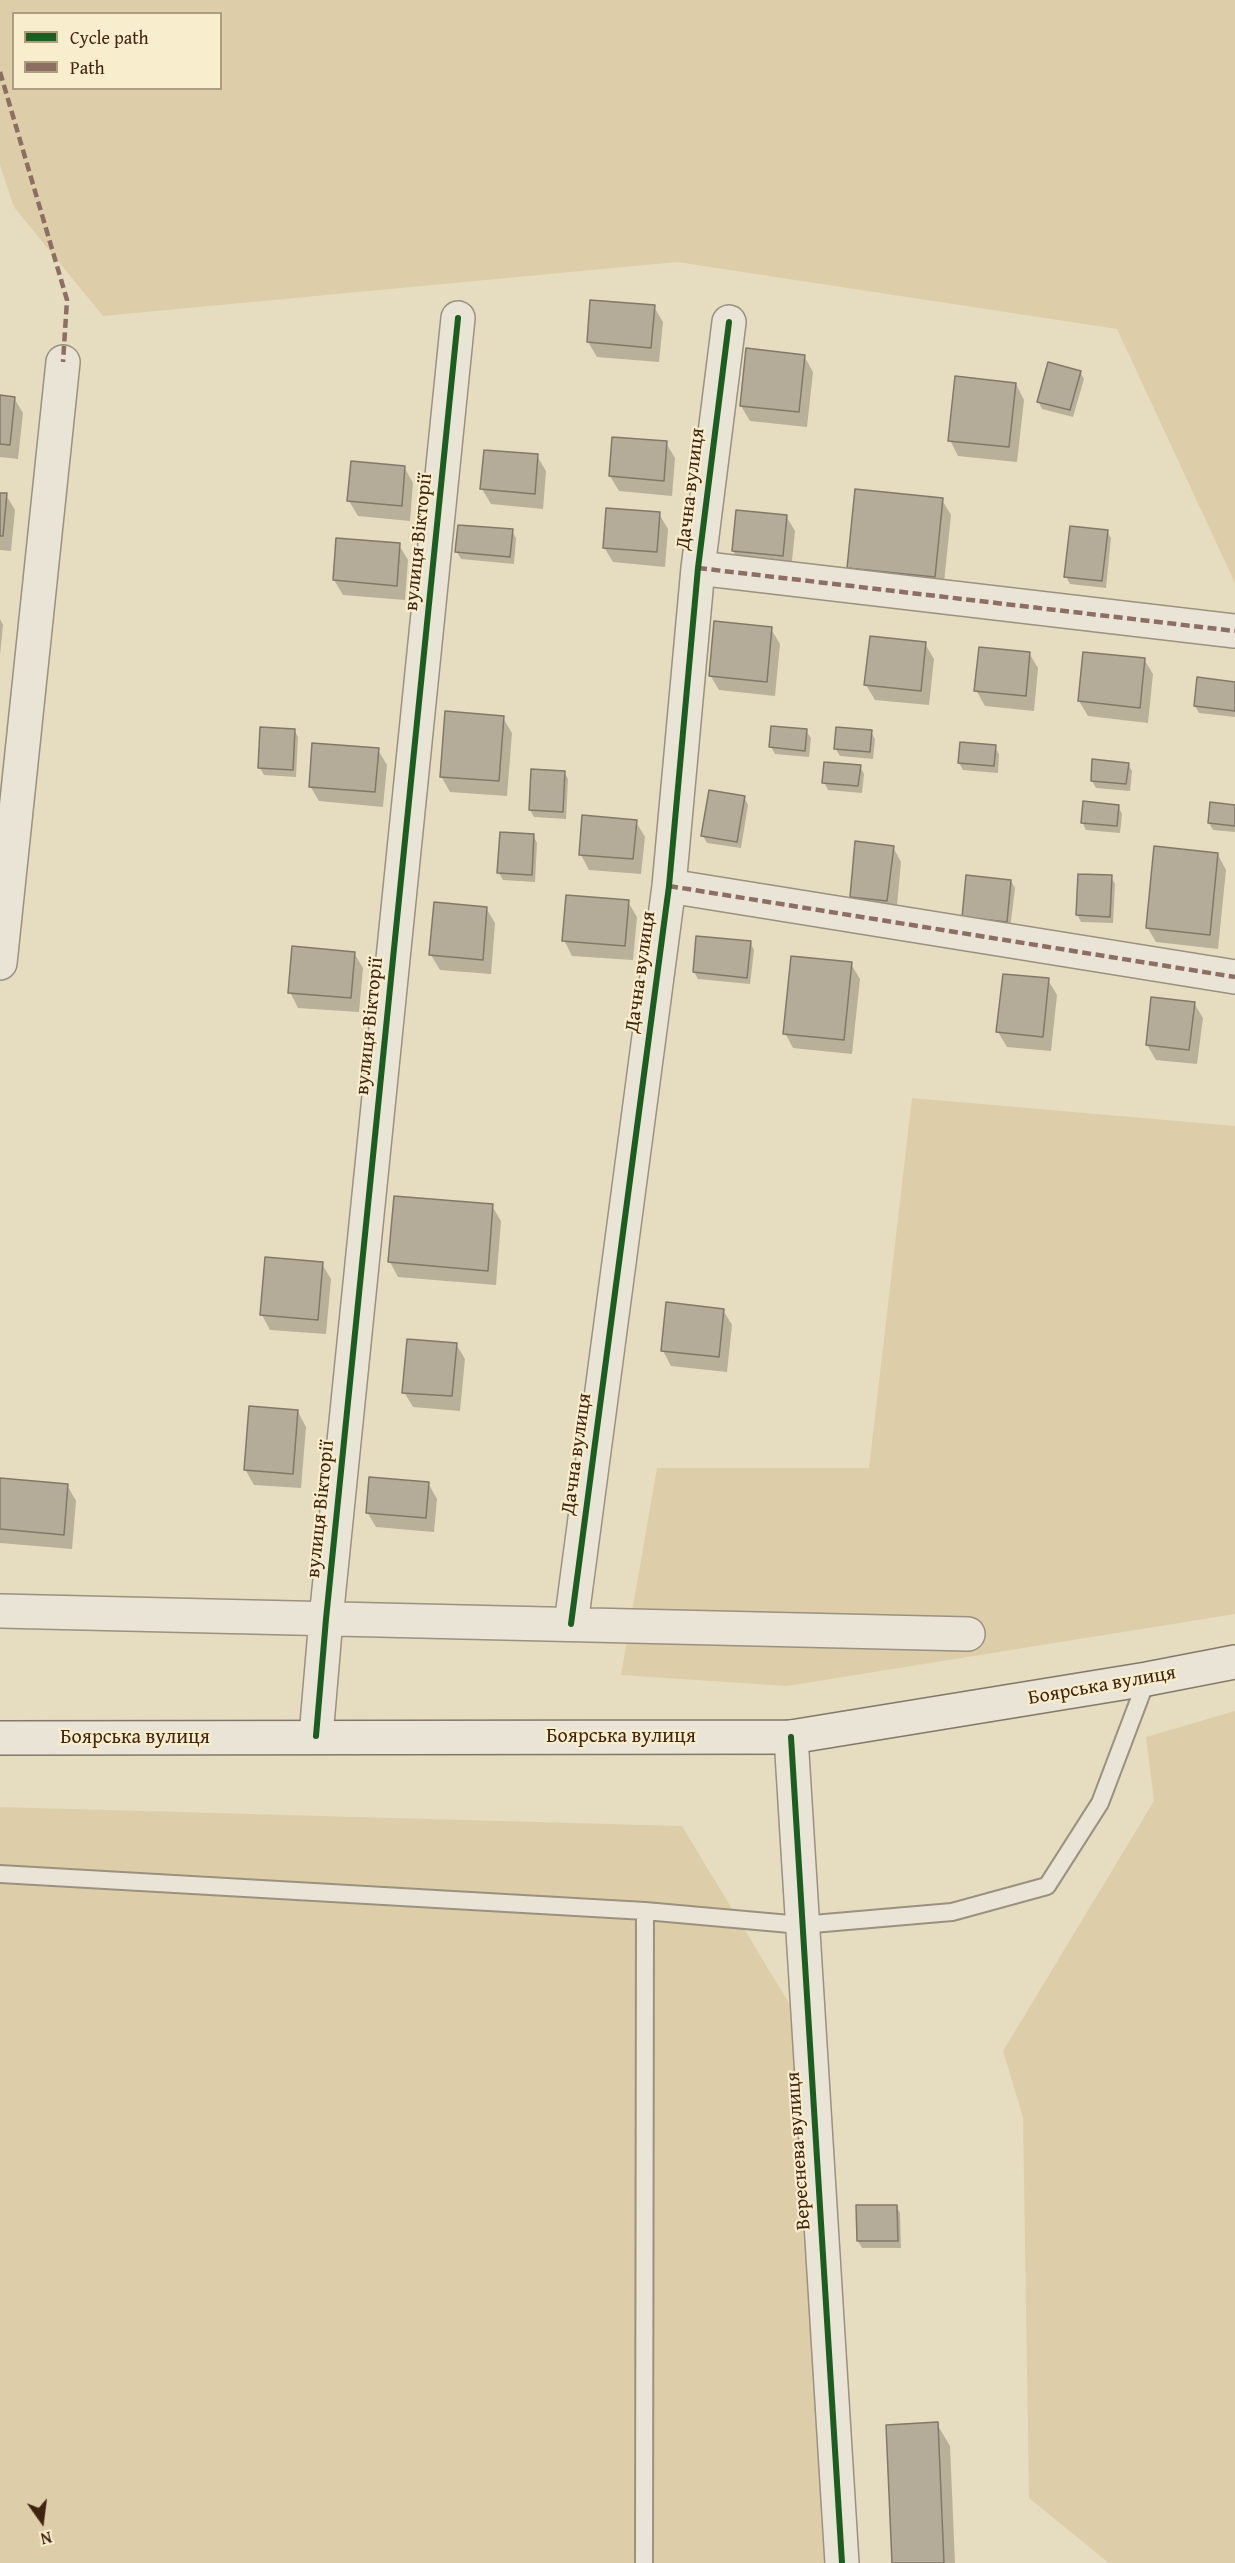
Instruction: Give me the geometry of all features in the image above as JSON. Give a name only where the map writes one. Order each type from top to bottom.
[{"type":"street","name":"вулиця Вікторії","points":[[316,1736],[458,318]]},
{"type":"street","name":"Дачна вулиця","points":[[571,1624],[669,886],[698,568],[729,322]]},
{"type":"street","points":[[0,963],[63,362]]},
{"type":"street","points":[[698,568],[1235,631]]},
{"type":"street","points":[[669,886],[1235,977]]},
{"type":"street","points":[[0,1611],[968,1634]]},
{"type":"street","name":"Боярська вулиця","points":[[0,1738],[791,1737],[1147,1679],[1235,1662]]},
{"type":"street","name":"Вереснева вулиця","points":[[791,1737],[842,2563]]},
{"type":"lane","points":[[0,1874],[645,1911],[801,1925],[952,1912],[1047,1886],[1100,1803],[1147,1679]]},
{"type":"lane","points":[[644,2563],[645,1911]]},
{"type":"shaded area","points":[[0,0],[1235,0],[1235,583],[1117,329],[677,262],[103,316],[14,207],[0,165]]},
{"type":"shaded area","points":[[912,1098],[1235,1126],[1235,1614],[787,1686],[621,1675],[657,1468],[869,1468]]},
{"type":"shaded area","points":[[1235,1711],[1235,2563],[1109,2563],[1029,2498],[1023,2117],[1003,2051],[1154,1801],[1146,1737]]},
{"type":"shaded area","points":[[0,1807],[682,1826],[798,2018],[854,2563],[0,2563]]},
{"type":"building","points":[[590,300],[655,305],[651,348],[587,342]]},
{"type":"building","points":[[746,348],[805,355],[799,412],[740,406]]},
{"type":"building","points":[[1048,362],[1081,371],[1070,410],[1037,402]]},
{"type":"building","points":[[955,376],[1016,383],[1009,447],[948,441]]},
{"type":"building","points":[[0,395],[15,397],[10,445],[0,444]]},
{"type":"building","points":[[612,437],[667,441],[664,481],[609,476]]},
{"type":"building","points":[[484,450],[538,454],[535,494],[480,489]]},
{"type":"building","points":[[351,461],[405,466],[402,506],[347,501]]},
{"type":"building","points":[[855,489],[943,498],[935,577],[847,568]]},
{"type":"building","points":[[0,493],[7,493],[3,536],[0,536]]},
{"type":"building","points":[[606,508],[660,512],[657,552],[603,548]]},
{"type":"building","points":[[736,510],[787,515],[783,556],[732,551]]},
{"type":"building","points":[[458,525],[513,529],[510,557],[455,552]]},
{"type":"building","points":[[1070,526],[1108,530],[1102,581],[1064,577]]},
{"type":"building","points":[[336,538],[400,543],[397,586],[333,580]]},
{"type":"building","points":[[714,621],[772,627],[767,682],[709,676]]},
{"type":"building","points":[[870,636],[926,642],[921,691],[864,685]]},
{"type":"building","points":[[979,647],[1030,652],[1026,696],[974,691]]},
{"type":"building","points":[[1083,652],[1145,658],[1140,708],[1078,701]]},
{"type":"building","points":[[1197,677],[1235,682],[1235,711],[1194,706]]},
{"type":"building","points":[[445,711],[504,716],[499,781],[440,777]]},
{"type":"building","points":[[771,726],[807,729],[805,751],[769,747]]},
{"type":"building","points":[[260,727],[295,729],[293,770],[258,768]]},
{"type":"building","points":[[836,727],[872,730],[870,752],[834,749]]},
{"type":"building","points":[[960,742],[996,745],[994,766],[958,763]]},
{"type":"building","points":[[312,743],[379,748],[375,792],[309,787]]},
{"type":"building","points":[[1092,759],[1129,763],[1126,784],[1091,781]]},
{"type":"building","points":[[824,762],[861,765],[858,786],[822,783]]},
{"type":"building","points":[[531,769],[565,771],[563,812],[529,810]]},
{"type":"building","points":[[709,790],[745,796],[737,842],[701,836]]},
{"type":"building","points":[[1083,801],[1119,805],[1117,826],[1081,823]]},
{"type":"building","points":[[1210,802],[1235,805],[1235,826],[1208,823]]},
{"type":"building","points":[[582,815],[637,820],[633,859],[579,855]]},
{"type":"building","points":[[500,832],[534,834],[532,875],[497,873]]},
{"type":"building","points":[[855,841],[894,846],[887,901],[850,897]]},
{"type":"building","points":[[1154,846],[1218,853],[1210,935],[1146,928]]},
{"type":"building","points":[[1078,874],[1112,875],[1110,917],[1076,915]]},
{"type":"building","points":[[966,875],[1011,880],[1007,922],[962,917]]},
{"type":"building","points":[[566,895],[629,900],[625,946],[562,941]]},
{"type":"building","points":[[434,902],[487,907],[483,960],[429,955]]},
{"type":"building","points":[[696,936],[751,941],[747,978],[693,972]]},
{"type":"building","points":[[292,946],[355,952],[351,998],[288,993]]},
{"type":"building","points":[[791,956],[852,962],[844,1040],[783,1034]]},
{"type":"building","points":[[1003,974],[1049,978],[1043,1037],[996,1032]]},
{"type":"building","points":[[1151,997],[1195,1002],[1189,1050],[1146,1045]]},
{"type":"building","points":[[394,1196],[493,1204],[488,1271],[388,1262]]},
{"type":"building","points":[[265,1257],[323,1262],[318,1320],[260,1315]]},
{"type":"building","points":[[666,1302],[724,1309],[719,1357],[661,1351]]},
{"type":"building","points":[[407,1339],[457,1343],[452,1396],[402,1393]]},
{"type":"building","points":[[249,1406],[298,1410],[293,1474],[244,1470]]},
{"type":"building","points":[[369,1477],[429,1482],[426,1518],[366,1513]]},
{"type":"building","points":[[0,1478],[68,1484],[64,1535],[0,1529]]},
{"type":"building","points":[[856,2205],[897,2205],[898,2241],[857,2241]]},
{"type":"building","points":[[938,2422],[944,2563],[892,2563],[886,2425]]},
{"type":"marked path","points":[[0,72],[67,300],[63,362]]},
{"type":"marked path","points":[[698,568],[1235,631]]},
{"type":"marked path","points":[[669,886],[1235,977]]},
{"type":"cycle path","points":[[316,1736],[458,318]]},
{"type":"cycle path","points":[[571,1624],[669,886],[698,568],[729,322]]},
{"type":"cycle path","points":[[791,1737],[842,2563]]}]
